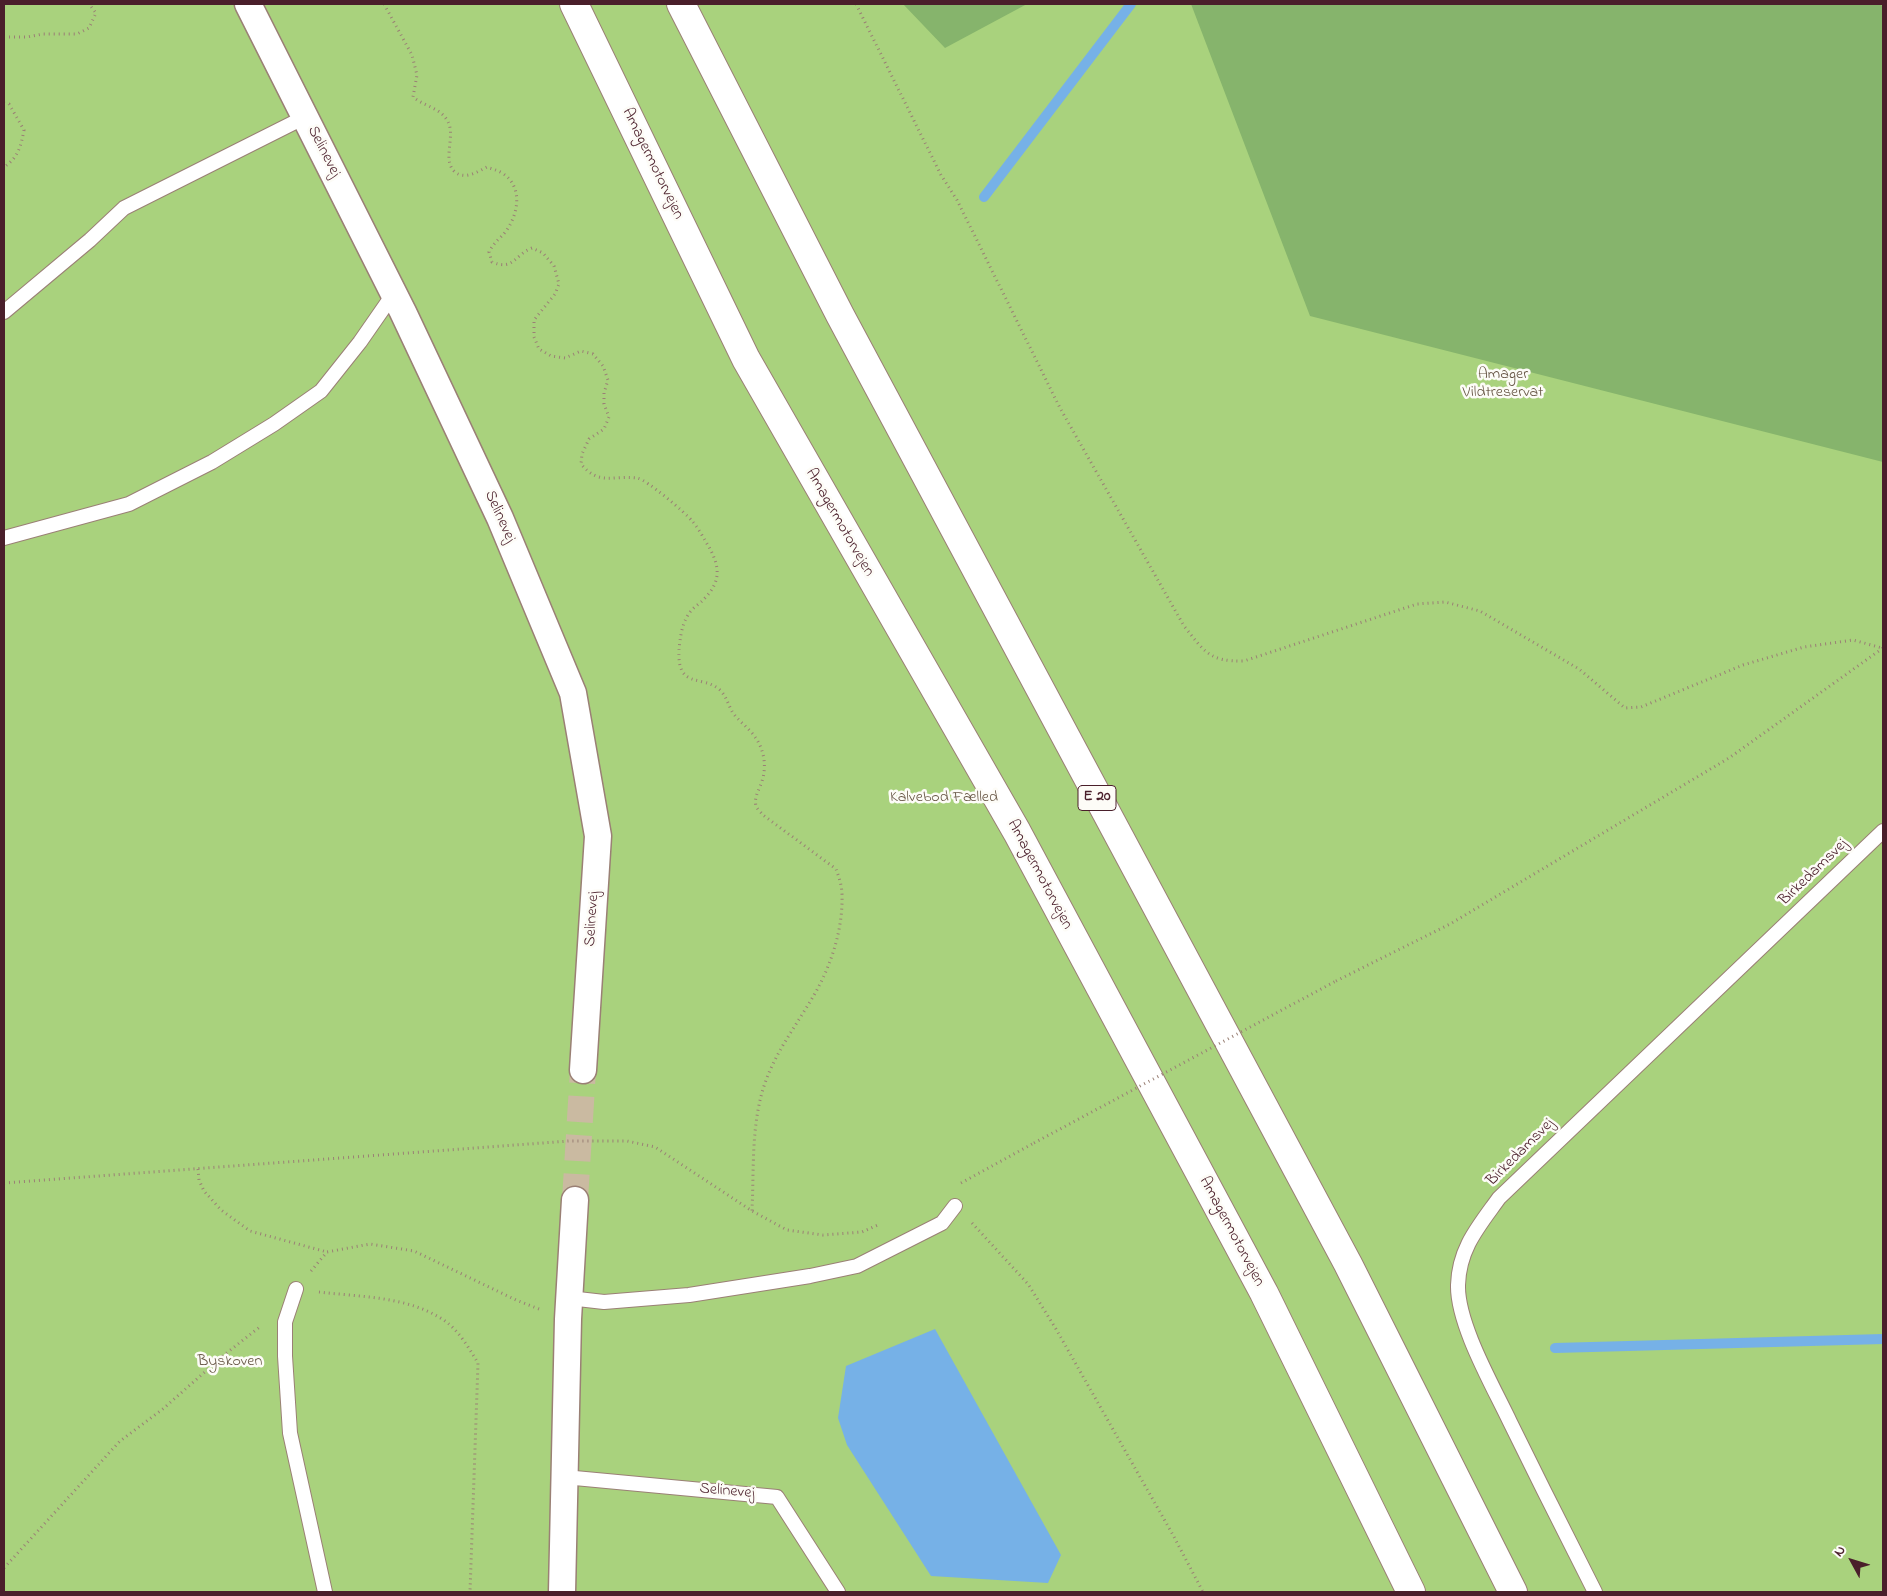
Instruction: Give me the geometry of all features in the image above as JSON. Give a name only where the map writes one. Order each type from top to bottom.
[{"type":"highway","name":"Amagermotorvejen","points":[[574,4],[746,359],[1017,832],[1264,1293],[1411,1592]]},
{"type":"highway","name":"E 20","points":[[681,4],[840,315],[1348,1264],[1513,1592]]},
{"type":"street","name":"Selinevej","points":[[248,4],[394,293],[500,518],[574,693],[598,836],[583,1070]]},
{"type":"street","points":[[562,1592],[568,1309],[575,1200]]},
{"type":"lane","points":[[4,312],[48,276],[124,208],[305,117]]},
{"type":"lane","points":[[4,538],[129,504],[212,462],[274,424],[321,391],[360,342],[394,293]]},
{"type":"lane","name":"Birkedamsvej","points":[[1594,1592],[1464,1324],[1459,1303],[1458,1284],[1461,1260],[1469,1239],[1500,1198],[1883,831]]},
{"type":"lane","points":[[568,1309],[604,1302],[689,1295],[810,1276],[856,1266],[942,1223],[955,1206]]},
{"type":"lane","points":[[296,1289],[286,1322],[285,1356],[290,1433],[324,1592]]},
{"type":"lane","name":"Selinevej","points":[[564,1477],[777,1497],[838,1592]]},
{"type":"path","points":[[4,37],[77,34],[89,28],[96,13],[89,4]]},
{"type":"path","points":[[384,4],[412,55],[417,74],[413,97],[420,104],[440,111],[449,122],[451,137],[449,157],[452,169],[459,175],[468,175],[487,167],[502,173],[515,186],[518,199],[515,215],[506,232],[494,242],[489,252],[492,262],[501,266],[512,264],[523,252],[532,248],[543,253],[554,266],[559,284],[556,294],[534,320],[534,337],[540,349],[550,356],[565,358],[581,351],[592,354],[603,366],[608,380],[604,393],[604,404],[608,417],[604,429],[589,439],[582,454],[581,464],[586,470],[596,476],[608,479],[638,478],[648,483],[692,521],[718,565],[714,585],[705,598],[690,612],[684,624],[679,652],[681,667],[686,677],[718,688],[726,697],[732,711],[752,732],[762,749],[765,769],[756,796],[756,807],[763,815],[836,869],[842,893],[842,915],[834,950],[819,985],[778,1053],[764,1087],[755,1133],[752,1211]]},
{"type":"path","points":[[856,4],[940,174],[958,200],[1060,408],[1184,626],[1204,652],[1226,662],[1244,661],[1418,604],[1445,602],[1480,611],[1579,669],[1625,708],[1640,707],[1743,665],[1804,647],[1853,640],[1883,648]]},
{"type":"path","points":[[4,103],[8,104],[24,130],[20,146],[13,161],[4,167]]},
{"type":"path","points":[[1203,1592],[1173,1535],[1056,1329],[1028,1284],[955,1206],[941,1194],[1336,980],[1450,924],[1729,758],[1883,648]]},
{"type":"path","points":[[4,1183],[569,1141],[627,1141],[655,1147],[752,1211],[787,1230],[823,1236],[862,1232],[886,1222]]},
{"type":"path","points":[[198,1169],[199,1180],[204,1192],[221,1210],[250,1231],[327,1252],[370,1244],[414,1251],[516,1300],[568,1309]]},
{"type":"path","points":[[4,1568],[120,1441],[164,1408],[224,1355],[274,1315],[327,1252]]},
{"type":"path","points":[[296,1289],[409,1303],[445,1321],[466,1342],[478,1363],[470,1592]]},
{"type":"green space","name":"Kalvebod Fælled","points":[[4,4],[1883,4],[1883,1592],[4,1592]]},
{"type":"green space","points":[[903,4],[1027,4],[945,48]]},
{"type":"green space","points":[[1191,4],[1881,4],[1883,9],[1883,462],[1310,316]]},
{"type":"water","points":[[935,1329],[1061,1555],[1048,1583],[931,1576],[847,1445],[838,1418],[846,1366]]},
{"type":"waterway","points":[[984,197],[1131,4]]},
{"type":"waterway","points":[[1555,1348],[1883,1339]]},
{"type":"tunnel","points":[[575,1200],[583,1070]]},
{"type":"park label","name":"Amager Vildtreservat","points":[[1503,384]]},
{"type":"park label","name":"Byskoven","points":[[230,1362]]}]
